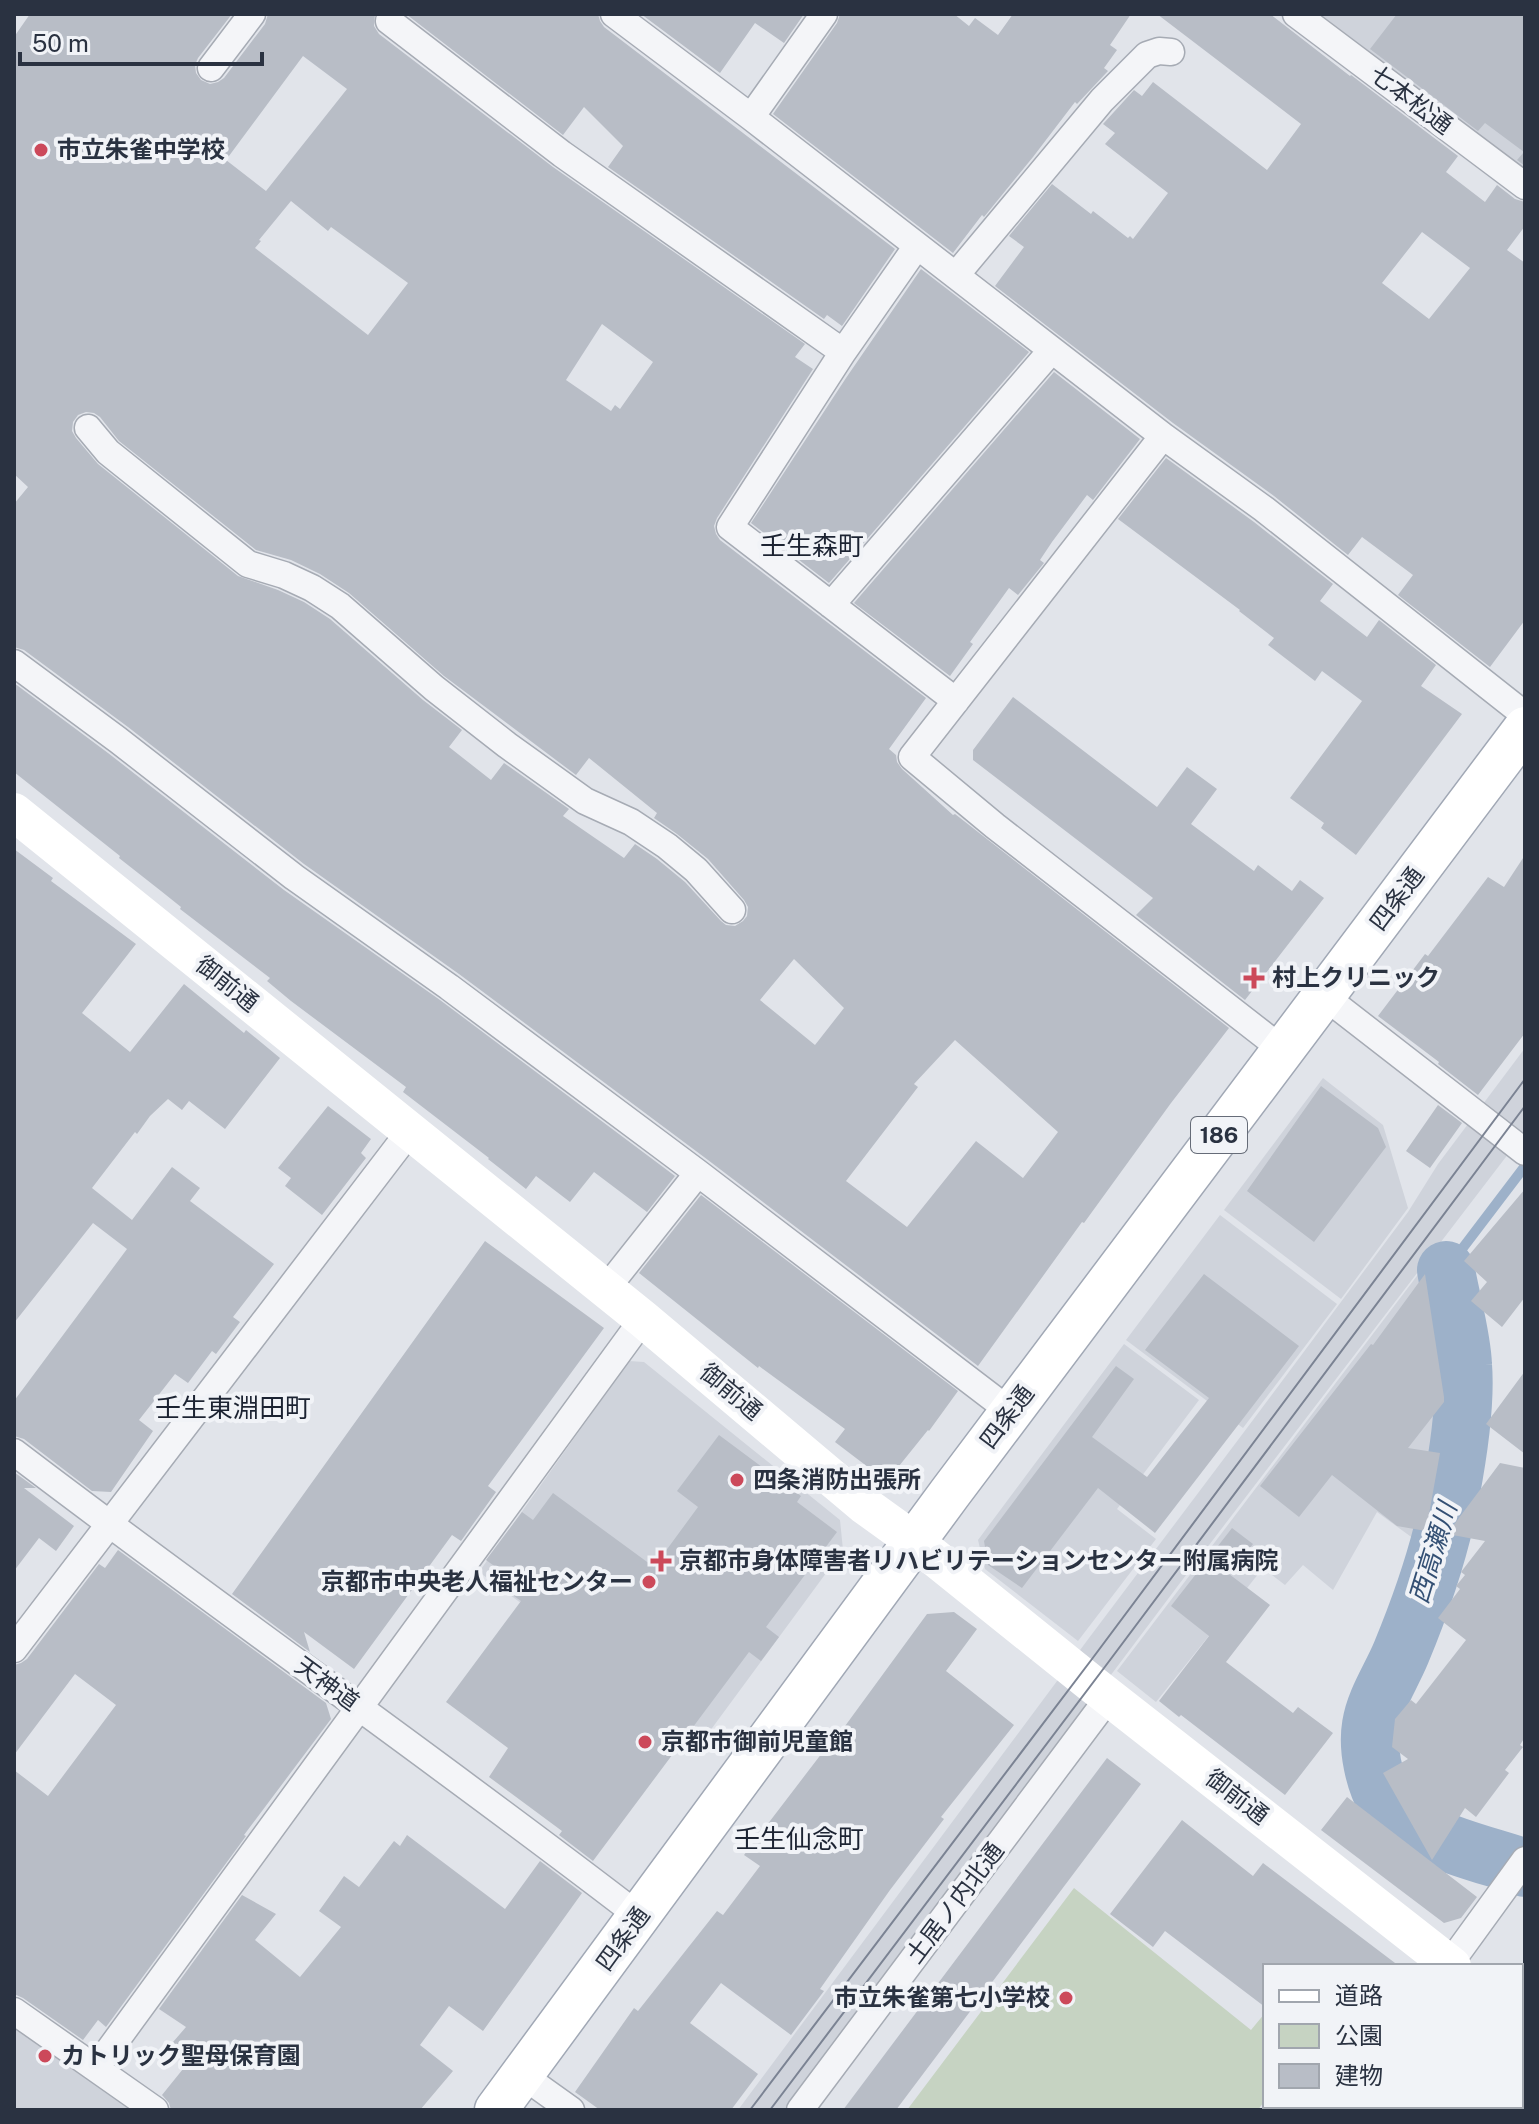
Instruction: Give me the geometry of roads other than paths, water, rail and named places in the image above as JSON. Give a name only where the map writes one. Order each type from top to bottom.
[{"type":"main road","name":"四条通","points":[[496,2110],[914,1541],[1525,728]]},
{"type":"street","points":[[211,68],[252,14]]},
{"type":"street","points":[[614,14],[1051,351],[1264,509],[1525,715]]},
{"type":"street","points":[[751,117],[824,14]]},
{"type":"street","name":"七本松通","points":[[1296,14],[1525,186]]},
{"type":"street","points":[[389,21],[562,154],[843,352]]},
{"type":"street","points":[[956,275],[1102,100],[1147,55],[1159,51],[1171,52]]},
{"type":"street","points":[[917,246],[843,352],[730,527],[956,701]]},
{"type":"street","points":[[831,605],[1051,351]]},
{"type":"street","points":[[88,428],[108,452],[248,564],[284,575],[340,606],[434,688],[507,745],[585,801],[631,822],[667,846],[696,870],[732,910]]},
{"type":"street","points":[[1163,436],[912,757],[995,826],[1283,1050]]},
{"type":"street","points":[[14,663],[294,877],[449,987],[698,1173],[1011,1412]]},
{"type":"street","name":"御前通","points":[[14,812],[643,1319],[864,1505],[914,1541],[1449,1964]]},
{"type":"street","points":[[1324,996],[1523,1150]]},
{"type":"street","points":[[14,1649],[410,1131]]},
{"type":"street","points":[[606,1289],[698,1173]]},
{"type":"street","points":[[96,2068],[643,1319]]},
{"type":"street","name":"天神道","points":[[14,1452],[640,1917]]},
{"type":"street","name":"土居ノ内北通","points":[[800,2110],[1109,1697]]},
{"type":"street","points":[[1451,1964],[1518,1870]]},
{"type":"street","points":[[14,2011],[155,2110]]},
{"type":"street","points":[[522,2075],[571,2110]]},
{"type":"waterway","name":"西高瀬川","points":[[1446,1270],[1525,1166]]},
{"type":"waterway","name":"西高瀬川","points":[[1446,1270],[1464,1380],[1456,1462],[1447,1513],[1430,1574],[1409,1633],[1373,1716],[1370,1734],[1372,1765],[1386,1802],[1410,1826],[1448,1843],[1525,1868]]},
{"type":"tram line","points":[[750,2110],[1525,1079]]},
{"type":"tram line","points":[[770,2110],[1525,1106]]},
{"type":"place","name":"市立朱雀中学校","points":[[41,150]]},
{"type":"place","name":"村上クリニック","points":[[1254,978]]},
{"type":"place","name":"四条消防出張所","points":[[737,1480]]},
{"type":"place","name":"京都市身体障害者リハビリテーションセンター附属病院","points":[[661,1561]]},
{"type":"place","name":"京都市中央老人福祉センター","points":[[649,1582]]},
{"type":"place","name":"京都市御前児童館","points":[[645,1742]]},
{"type":"place","name":"市立朱雀第七小学校","points":[[1066,1998]]},
{"type":"place","name":"カトリック聖母保育園","points":[[45,2056]]},
{"type":"district","name":"壬生森町","points":[[812,546]]},
{"type":"district","name":"壬生東淵田町","points":[[233,1408]]},
{"type":"district","name":"壬生仙念町","points":[[799,1839]]}]
